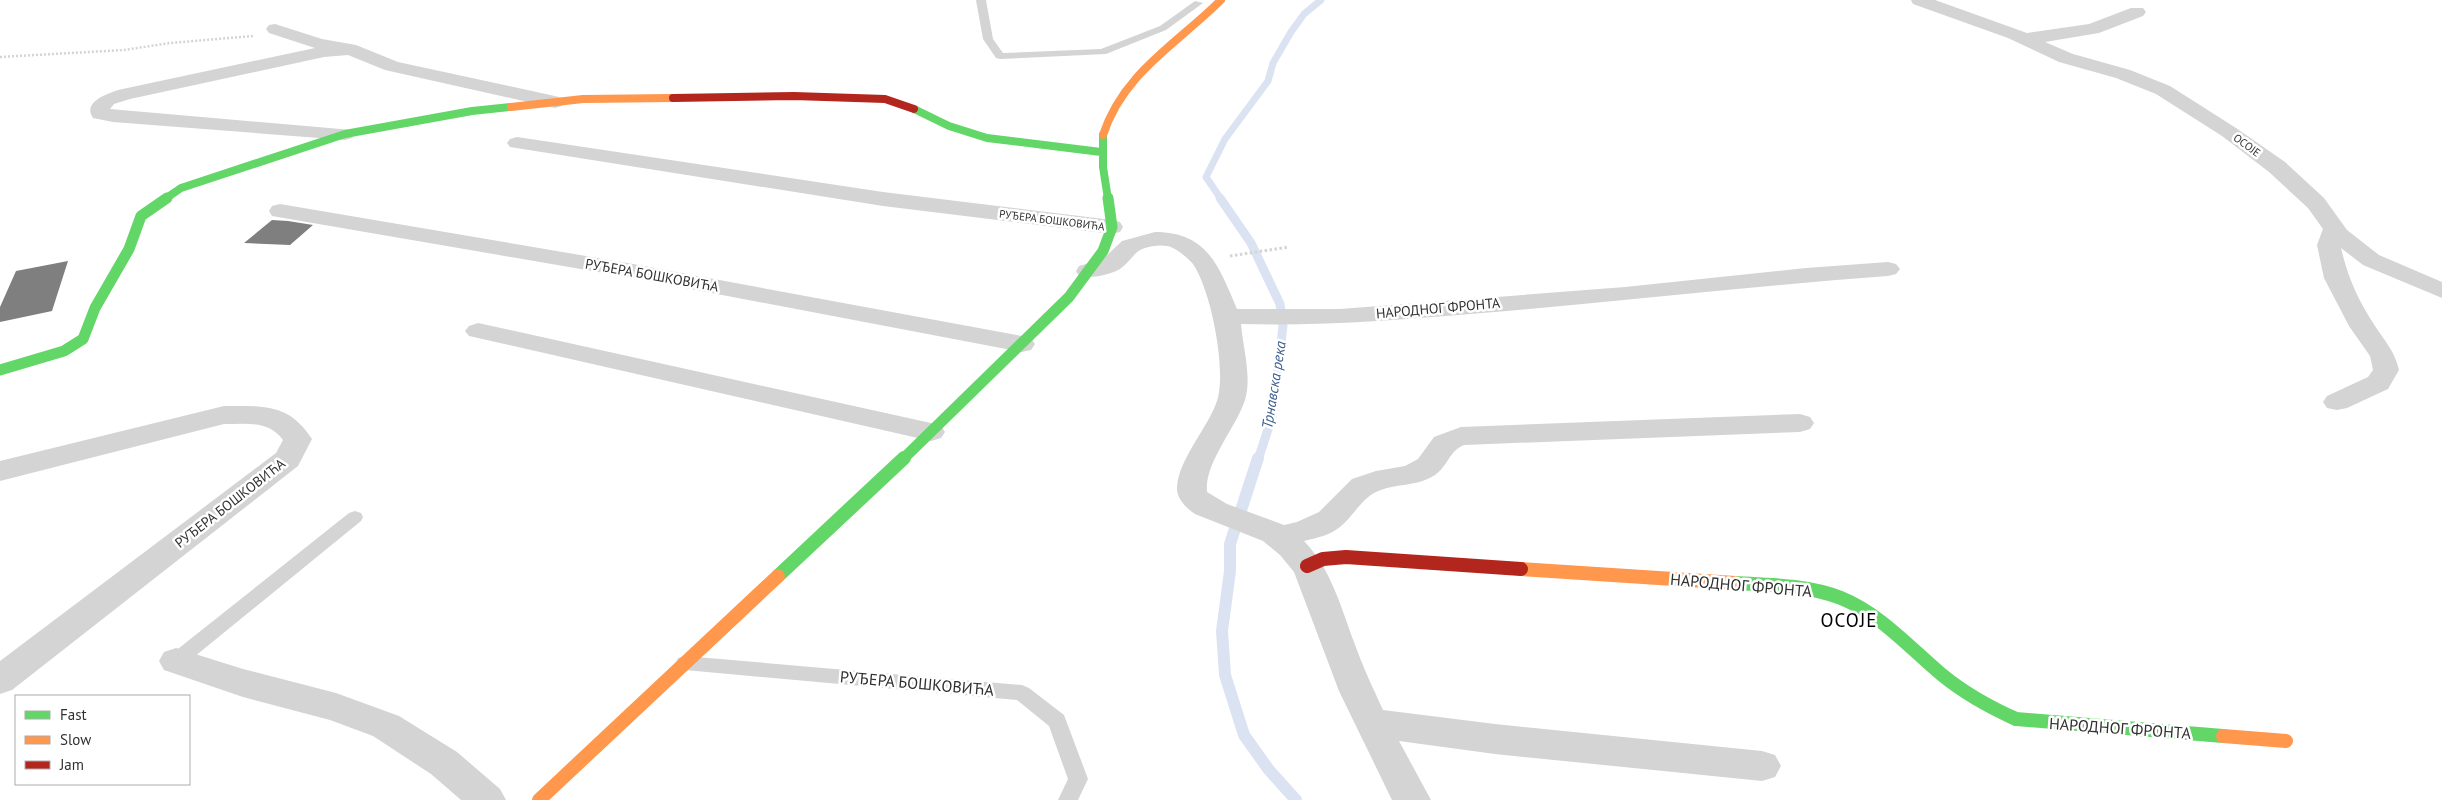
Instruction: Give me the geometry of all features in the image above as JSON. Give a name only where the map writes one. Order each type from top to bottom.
[{"type":"street","name":"ОСОЈЕ","points":[[1919,0],[2026,39],[2066,58],[2124,74],[2163,90],[2229,132],[2277,167],[2316,203],[2339,235],[2371,260],[2442,292]]},
{"type":"street","name":"РУЂЕРА БОШКОВИЋА","points":[[539,800],[931,432],[1069,297],[1103,251],[1112,227],[1102,152],[1104,127],[1113,107],[1129,85],[1218,4]]},
{"type":"street","name":"ОСОЈЕ","points":[[2026,39],[2092,29],[2136,12]]},
{"type":"street","points":[[267,33],[350,49],[392,66],[555,102]]},
{"type":"street","points":[[345,134],[113,116],[100,114],[100,108],[107,100],[125,94],[324,52],[350,49]]},
{"type":"street","points":[[0,370],[64,351],[82,339],[95,308],[129,249],[141,216],[181,188],[345,134],[472,111],[583,99],[794,96],[885,99],[926,113],[949,126],[973,135],[1002,141],[1102,152]]},
{"type":"street","name":"РУЂЕРА БОШКОВИЋА","points":[[517,143],[883,199],[1112,227]]},
{"type":"street","name":"РУЂЕРА БОШКОВИЋА","points":[[280,211],[652,275],[1022,344]]},
{"type":"street","points":[[2335,229],[2329,245],[2336,278],[2362,326],[2383,356],[2386,370],[2378,383],[2337,402]]},
{"type":"street","points":[[1088,271],[1111,264],[1134,244],[1155,239],[1169,240],[1180,244],[1200,257],[1207,268],[1227,316],[1234,385],[1231,401],[1204,452],[1192,484],[1192,495],[1201,506],[1272,533],[1296,552],[1307,566],[1372,724],[1412,800]]},
{"type":"street","name":"НАРОДНОГ ФРОНТА","points":[[1227,316],[1303,318],[1625,294],[1806,274],[1888,269]]},
{"type":"street","points":[[478,331],[931,432]]},
{"type":"street","name":"РУЂЕРА БОШКОВИЋА","points":[[0,472],[224,415],[264,416],[288,426],[298,439],[288,458],[0,680]]},
{"type":"street","points":[[1272,533],[1325,523],[1359,489],[1369,483],[1412,475],[1424,470],[1440,446],[1448,440],[1461,436],[1800,423]]},
{"type":"street","name":"НАРОДНОГ ФРОНТА","points":[[1307,566],[1323,560],[1346,557],[1809,588],[1851,603],[1871,614],[1972,699],[1993,711],[2039,722],[2286,741]]},
{"type":"street","points":[[176,661],[243,683],[336,708],[386,726],[444,763],[487,800]]},
{"type":"street","points":[[1372,724],[1495,739],[1762,766]]},
{"type":"lane","points":[[981,0],[988,39],[1000,56],[1102,52],[1163,28],[1198,3]]},
{"type":"lane","points":[[1188,0],[1198,3],[1218,4]]},
{"type":"lane","points":[[176,661],[355,517]]},
{"type":"lane","name":"РУЂЕРА БОШКОВИЋА","points":[[683,663],[1022,693],[1057,721],[1078,779],[1068,800]]},
{"type":"path","points":[[0,57],[124,50],[267,33]]},
{"type":"path","points":[[1238,254],[1290,247]]},
{"type":"building","points":[[272,220],[313,225],[290,245],[244,243]]},
{"type":"building","points":[[68,261],[52,311],[0,322],[0,307],[16,271]]},
{"type":"waterway","name":"Трнавска река","points":[[1221,199],[1206,177],[1225,139],[1268,81],[1273,63],[1291,32],[1304,14],[1321,0]]},
{"type":"waterway","name":"Трнавска река","points":[[1220,198],[1251,243],[1280,304],[1283,326],[1272,417],[1258,460]]},
{"type":"waterway","name":"Трнавска река","points":[[1258,458],[1230,544],[1230,571],[1222,631],[1225,675],[1244,735],[1269,770],[1296,800]]},
{"type":"traffic: fast","points":[[0,370],[64,351],[83,339],[95,308],[129,249],[141,216],[181,188],[345,134],[472,111],[511,107]]},
{"type":"traffic: fast","points":[[914,109],[949,126],[987,138],[1101,152]]},
{"type":"traffic: fast","points":[[778,576],[901,461],[1069,297],[1103,251],[1112,227],[1103,167],[1103,135]]},
{"type":"traffic: fast","points":[[1735,583],[1802,588],[1841,598],[1869,613],[1881,622],[1958,687],[2016,719],[2223,736]]},
{"type":"traffic: slow","points":[[1103,135],[1114,106],[1137,76],[1221,0]]},
{"type":"traffic: slow","points":[[511,107],[583,99],[673,98]]},
{"type":"traffic: slow","points":[[1521,569],[1735,583]]},
{"type":"traffic: slow","points":[[539,800],[778,576]]},
{"type":"traffic: slow","points":[[2223,736],[2286,741]]},
{"type":"traffic: jam","points":[[673,98],[794,96],[885,99],[914,109]]},
{"type":"traffic: jam","points":[[1307,566],[1323,559],[1346,557],[1521,569]]},
{"type":"district","name":"ОСОЈЕ","points":[[1849,620]]}]
